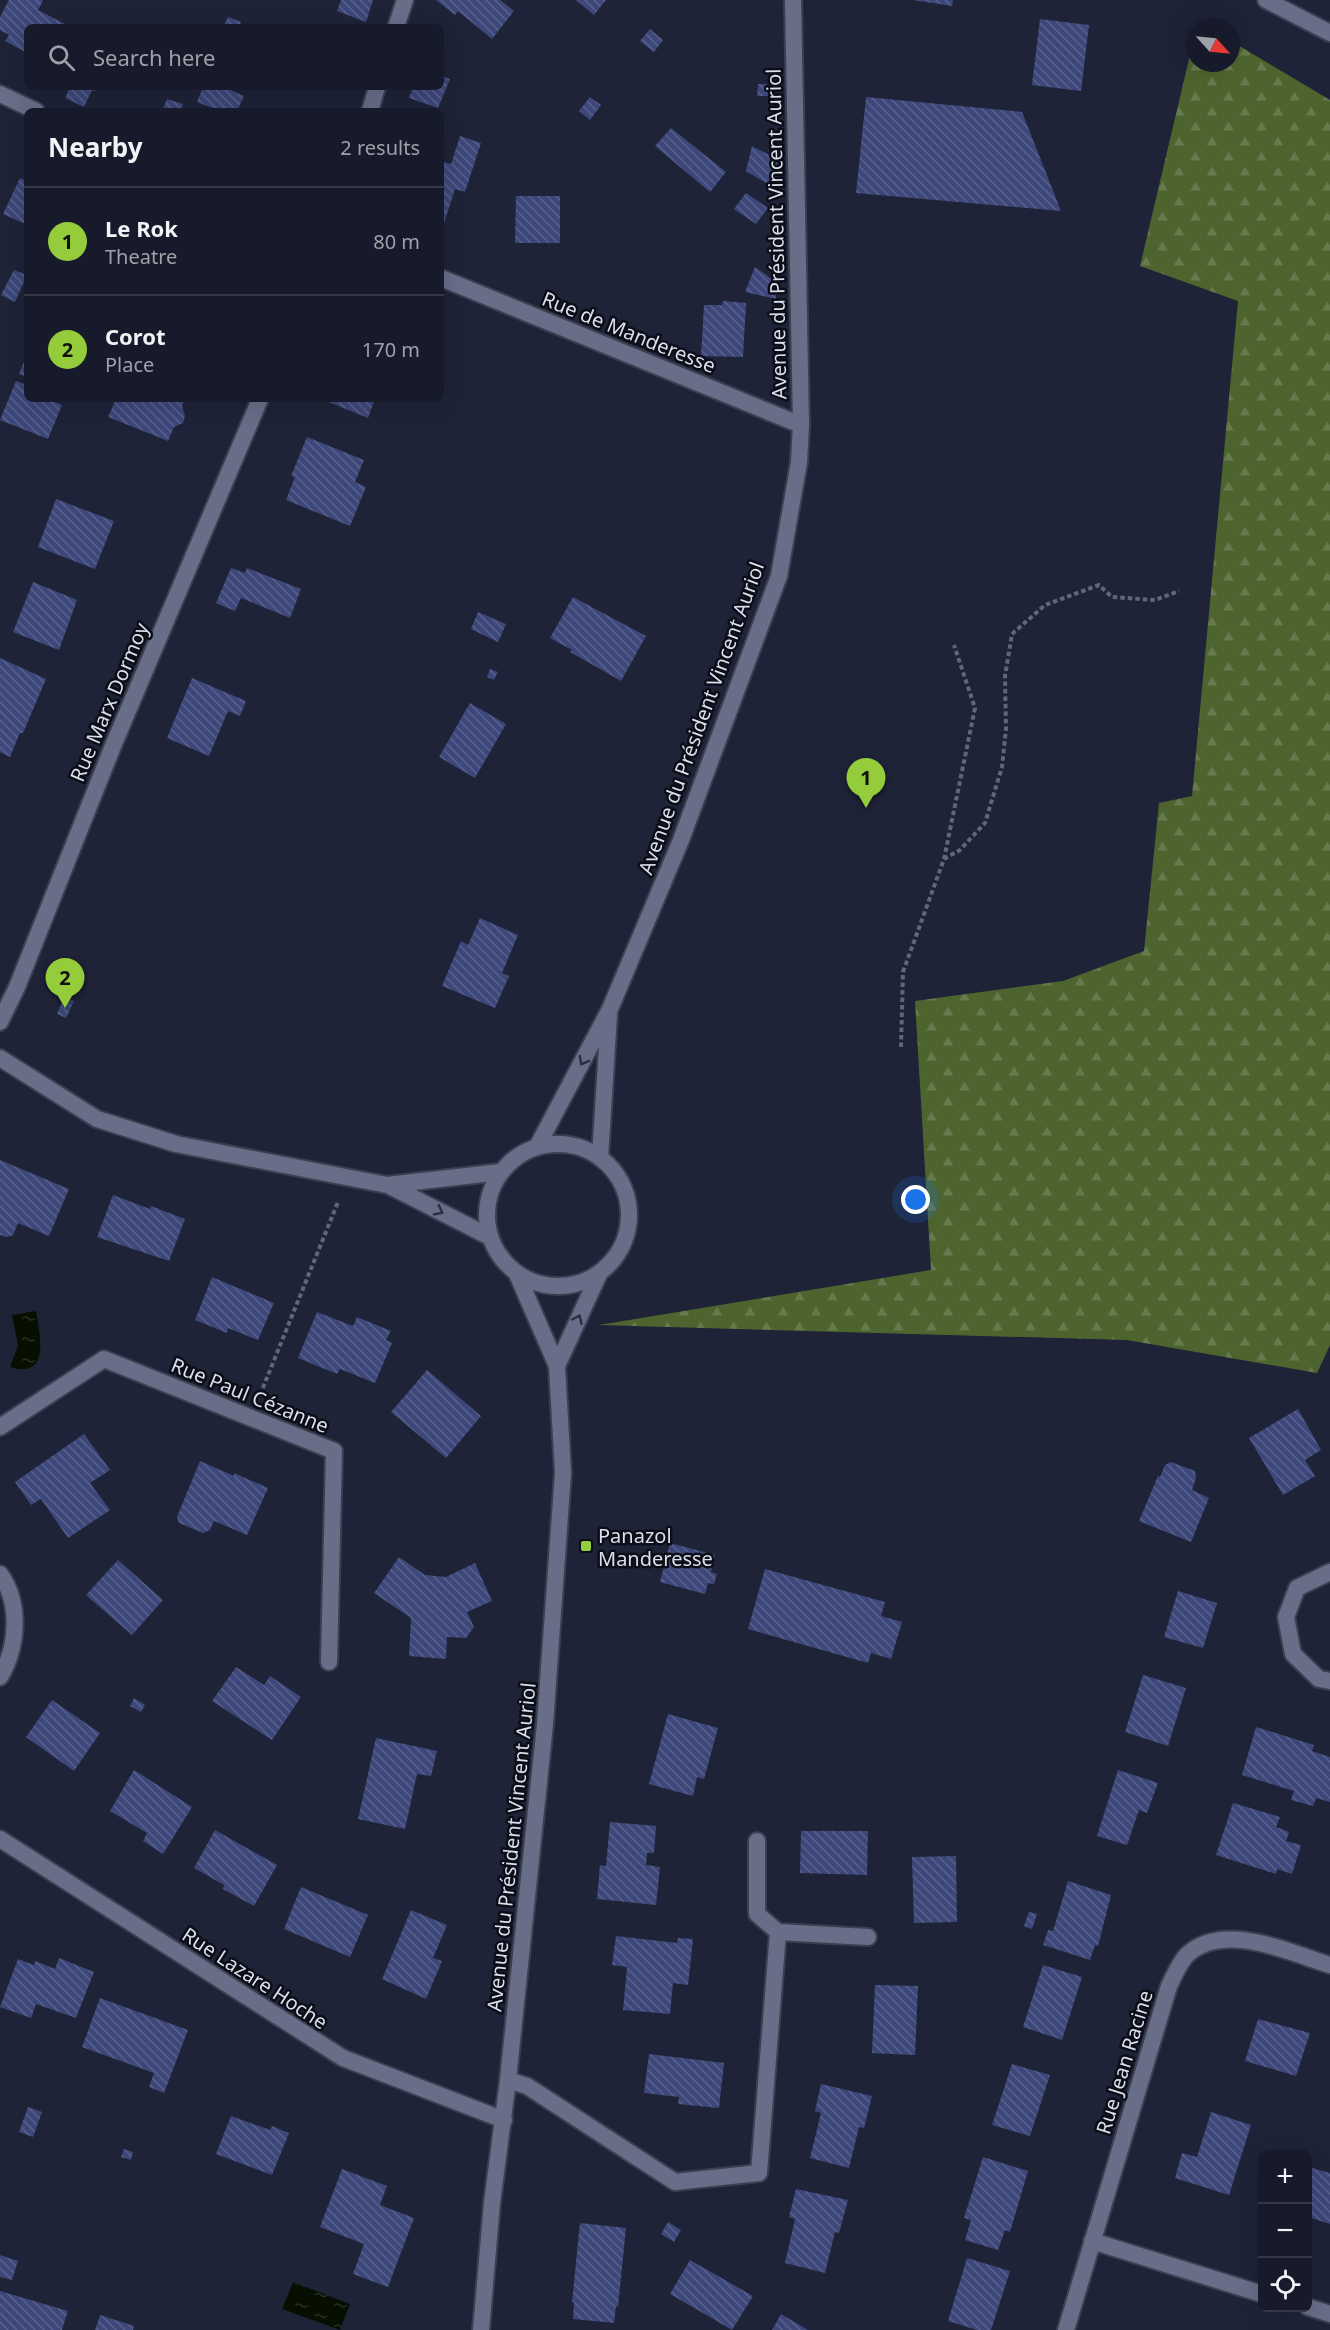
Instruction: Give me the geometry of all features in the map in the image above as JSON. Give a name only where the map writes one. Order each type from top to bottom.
[{"type":"street","points":[[397,24],[405,0]]},
{"type":"street","name":"Avenue du Président Vincent Auriol","points":[[537,1147],[610,1009],[681,840],[779,576],[799,462],[801,425],[793,0]]},
{"type":"street","points":[[1266,0],[1330,33]]},
{"type":"street","points":[[371,108],[376,90]]},
{"type":"street","points":[[0,94],[30,108]]},
{"type":"street","name":"Rue de Manderesse","points":[[444,279],[801,425]]},
{"type":"street","name":"Rue Marx Dormoy","points":[[0,1022],[17,987],[117,735],[259,402]]},
{"type":"street","name":"Avenue du Président Vincent Auriol","points":[[600,1158],[610,1009]]},
{"type":"street","points":[[0,1058],[97,1119],[176,1144],[387,1185],[501,1172]]},
{"type":"street","points":[[559,1144],[600,1158],[615,1174],[626,1193],[630,1225],[615,1257],[600,1272],[580,1282],[559,1286],[536,1283],[517,1274],[501,1258],[490,1238],[486,1215],[490,1192],[501,1172],[517,1156],[537,1147],[559,1144]]},
{"type":"street","points":[[387,1185],[490,1238]]},
{"type":"street","name":"Avenue du Président Vincent Auriol","points":[[557,1366],[600,1272]]},
{"type":"street","name":"Avenue du Président Vincent Auriol","points":[[481,2330],[492,2203],[504,2120],[545,1724],[563,1473],[557,1366],[517,1274]]},
{"type":"street","name":"Rue Paul Cézanne","points":[[0,1427],[104,1359],[334,1451],[329,1662]]},
{"type":"street","points":[[1330,1572],[1298,1588],[1286,1617],[1293,1653],[1319,1679],[1330,1681]]},
{"type":"street","points":[[0,1574],[8,1586],[16,1629],[9,1663],[0,1677]]},
{"type":"street","name":"Rue Lazare Hoche","points":[[0,1839],[343,2058],[504,2120]]},
{"type":"street","points":[[757,1841],[757,1914],[778,1932],[868,1937]]},
{"type":"street","points":[[508,2080],[527,2086],[675,2182],[759,2173],[778,1932]]},
{"type":"street","name":"Rue Jean Racine","points":[[1066,2330],[1168,1986],[1188,1954],[1213,1941],[1242,1938],[1330,1965]]},
{"type":"street","points":[[1092,2241],[1258,2292]]},
{"type":"street","points":[[1312,2308],[1330,2314]]},
{"type":"path","points":[[944,859],[960,850],[985,823],[999,778],[1006,729],[1005,676],[1012,634],[1045,605],[1099,585],[1112,597],[1155,600],[1179,591]]},
{"type":"path","points":[[901,1047],[903,972],[944,859],[975,708],[954,645]]},
{"type":"path","points":[[251,1418],[348,1178]]},
{"type":"green space","points":[[1240,46],[1330,100],[1330,1345],[1317,1373],[1127,1340],[599,1325],[931,1270],[915,1001],[1063,981],[1144,951],[1159,803],[1192,796],[1238,301],[1140,266],[1186,72],[1240,72]]},
{"type":"water","points":[[36,1311],[40,1342],[37,1361],[32,1367],[23,1369],[10,1367],[18,1346],[12,1315]]},
{"type":"water","points":[[293,2282],[350,2304],[340,2330],[282,2309]]},
{"type":"building","points":[[9,0],[42,0],[38,10],[65,24],[24,24],[24,51],[5,41],[9,35],[0,30],[0,17]]},
{"type":"building","points":[[341,0],[373,0],[366,22],[337,11]]},
{"type":"building","points":[[436,0],[500,0],[514,11],[492,39],[458,11],[455,15]]},
{"type":"building","points":[[576,0],[606,0],[594,15]]},
{"type":"building","points":[[913,0],[953,0],[952,6]]},
{"type":"building","points":[[228,17],[241,22],[240,24],[224,24]]},
{"type":"building","points":[[1040,19],[1089,25],[1081,91],[1032,85]]},
{"type":"building","points":[[650,29],[663,40],[654,52],[640,41]]},
{"type":"building","points":[[444,77],[450,79],[438,108],[409,98],[412,90],[444,90]]},
{"type":"building","points":[[758,84],[767,84],[768,96],[757,96]]},
{"type":"building","points":[[69,90],[92,90],[84,107],[65,98]]},
{"type":"building","points":[[202,90],[230,90],[244,96],[238,108],[212,108],[197,102]]},
{"type":"building","points":[[590,97],[601,105],[590,120],[579,111]]},
{"type":"building","points":[[866,97],[1022,112],[1061,211],[856,193]]},
{"type":"building","points":[[167,99],[183,104],[182,108],[163,108]]},
{"type":"building","points":[[671,128],[726,172],[710,192],[655,146]]},
{"type":"building","points":[[460,136],[481,143],[465,192],[455,189],[444,223],[444,162],[451,164]]},
{"type":"building","points":[[752,146],[777,159],[776,189],[746,171]]},
{"type":"building","points":[[20,178],[24,180],[24,224],[3,214]]},
{"type":"building","points":[[746,193],[768,208],[756,224],[734,209]]},
{"type":"building","points":[[516,196],[560,196],[560,243],[515,243]]},
{"type":"building","points":[[755,267],[776,282],[776,299],[745,292]]},
{"type":"building","points":[[14,270],[24,274],[24,282],[15,302],[1,295]]},
{"type":"building","points":[[723,301],[746,303],[743,357],[701,356],[704,305],[722,305]]},
{"type":"building","points":[[24,362],[24,376],[19,374]]},
{"type":"building","points":[[16,381],[24,384],[24,402],[55,402],[62,405],[48,439],[0,420]]},
{"type":"building","points":[[115,402],[184,402],[183,423],[174,427],[168,441],[108,417]]},
{"type":"building","points":[[328,402],[374,402],[368,418]]},
{"type":"building","points":[[307,437],[364,460],[355,482],[366,487],[350,526],[286,500],[295,477],[291,476]]},
{"type":"building","points":[[56,499],[114,521],[95,569],[38,547]]},
{"type":"building","points":[[231,568],[245,573],[247,568],[301,589],[290,618],[241,598],[235,611],[216,603]]},
{"type":"building","points":[[33,582],[77,600],[59,650],[13,632]]},
{"type":"building","points":[[573,597],[646,636],[621,681],[550,638]]},
{"type":"building","points":[[478,612],[506,624],[498,642],[471,629]]},
{"type":"building","points":[[0,658],[46,679],[10,757],[0,752]]},
{"type":"building","points":[[490,669],[498,672],[494,680],[487,677]]},
{"type":"building","points":[[192,678],[246,701],[240,716],[228,711],[209,756],[167,738]]},
{"type":"building","points":[[470,703],[506,724],[475,778],[439,757]]},
{"type":"building","points":[[480,918],[518,935],[502,973],[509,976],[495,1008],[442,986],[461,941],[468,945]]},
{"type":"building","points":[[64,997],[74,1001],[66,1018],[57,1014]]},
{"type":"building","points":[[0,1160],[69,1189],[49,1236],[18,1223],[13,1235],[7,1237],[0,1235]]},
{"type":"building","points":[[113,1195],[185,1219],[169,1261],[97,1237]]},
{"type":"building","points":[[212,1277],[274,1303],[258,1340],[228,1328],[227,1333],[195,1320]]},
{"type":"building","points":[[317,1312],[353,1326],[357,1317],[391,1331],[386,1340],[392,1343],[375,1383],[340,1369],[337,1374],[298,1358]]},
{"type":"building","points":[[427,1370],[481,1416],[446,1458],[391,1412]]},
{"type":"building","points":[[1298,1409],[1321,1450],[1305,1460],[1315,1476],[1283,1495],[1249,1438]]},
{"type":"building","points":[[84,1434],[110,1470],[90,1483],[110,1510],[68,1538],[41,1499],[31,1505],[15,1482]]},
{"type":"building","points":[[200,1461],[268,1488],[247,1535],[214,1521],[210,1530],[203,1533],[179,1523],[177,1517]]},
{"type":"building","points":[[1171,1462],[1195,1471],[1196,1478],[1192,1490],[1209,1498],[1191,1542],[1139,1521],[1158,1476],[1160,1477],[1165,1465]]},
{"type":"building","points":[[670,1543],[715,1555],[711,1572],[717,1574],[714,1584],[708,1583],[705,1594],[660,1582]]},
{"type":"building","points":[[399,1557],[425,1575],[446,1577],[475,1563],[492,1601],[467,1612],[474,1627],[466,1638],[447,1637],[446,1659],[409,1656],[411,1618],[374,1593]]},
{"type":"building","points":[[118,1560],[163,1600],[132,1635],[86,1595]]},
{"type":"building","points":[[765,1569],[885,1602],[881,1616],[902,1622],[891,1659],[871,1653],[868,1663],[748,1629]]},
{"type":"building","points":[[1178,1591],[1217,1603],[1203,1648],[1164,1637]]},
{"type":"building","points":[[236,1667],[264,1685],[270,1676],[301,1697],[272,1740],[212,1701]]},
{"type":"building","points":[[1143,1675],[1186,1688],[1168,1746],[1125,1732]]},
{"type":"building","points":[[134,1698],[145,1705],[141,1712],[130,1706]]},
{"type":"building","points":[[52,1700],[100,1733],[74,1771],[26,1737]]},
{"type":"building","points":[[668,1714],[718,1728],[704,1779],[697,1777],[693,1796],[649,1784]]},
{"type":"building","points":[[1256,1727],[1314,1745],[1312,1751],[1330,1757],[1330,1802],[1316,1798],[1313,1806],[1291,1800],[1294,1791],[1242,1775]]},
{"type":"building","points":[[376,1738],[437,1751],[431,1776],[417,1774],[405,1829],[358,1819]]},
{"type":"building","points":[[134,1770],[192,1807],[163,1854],[143,1841],[147,1833],[110,1811]]},
{"type":"building","points":[[1118,1770],[1158,1783],[1147,1813],[1139,1810],[1127,1845],[1097,1836]]},
{"type":"building","points":[[1233,1803],[1280,1817],[1276,1827],[1289,1832],[1286,1841],[1301,1845],[1292,1874],[1277,1869],[1276,1874],[1216,1855]]},
{"type":"building","points":[[610,1822],[656,1826],[654,1853],[647,1853],[646,1865],[660,1867],[656,1905],[597,1899],[600,1865],[606,1866]]},
{"type":"building","points":[[215,1830],[277,1865],[254,1906],[223,1889],[224,1885],[194,1868]]},
{"type":"building","points":[[801,1831],[868,1831],[867,1875],[800,1873]]},
{"type":"building","points":[[956,1856],[957,1922],[914,1923],[912,1857]]},
{"type":"building","points":[[1068,1881],[1111,1895],[1098,1946],[1095,1945],[1090,1960],[1043,1945],[1048,1930],[1053,1931]]},
{"type":"building","points":[[301,1887],[368,1915],[350,1957],[284,1929]]},
{"type":"building","points":[[411,1910],[447,1925],[433,1958],[442,1961],[426,1999],[382,1979]]},
{"type":"building","points":[[1029,1912],[1037,1914],[1032,1929],[1024,1926]]},
{"type":"building","points":[[616,1936],[677,1943],[678,1938],[693,1939],[688,1985],[673,1983],[670,2014],[623,2010],[627,1967],[612,1965]]},
{"type":"building","points":[[59,1958],[94,1972],[76,2018],[36,2004],[31,2018],[0,2007],[18,1959],[34,1965],[35,1961],[55,1969]]},
{"type":"building","points":[[1043,1965],[1082,1977],[1062,2040],[1023,2027]]},
{"type":"building","points":[[875,1985],[918,1986],[915,2055],[872,2053]]},
{"type":"building","points":[[100,1998],[188,2030],[164,2093],[149,2087],[154,2073],[82,2047]]},
{"type":"building","points":[[1258,2019],[1310,2033],[1296,2076],[1245,2061]]},
{"type":"building","points":[[649,2054],[724,2063],[719,2108],[678,2104],[679,2097],[644,2093]]},
{"type":"building","points":[[1012,2064],[1050,2075],[1030,2136],[992,2125]]},
{"type":"building","points":[[821,2084],[872,2096],[864,2128],[859,2127],[849,2168],[810,2158],[821,2113],[815,2111]]},
{"type":"building","points":[[28,2107],[42,2112],[33,2137],[19,2132]]},
{"type":"building","points":[[1211,2112],[1251,2125],[1229,2195],[1175,2178],[1182,2153],[1197,2157]]},
{"type":"building","points":[[231,2116],[270,2130],[272,2126],[289,2133],[272,2175],[216,2154]]},
{"type":"building","points":[[124,2149],[133,2152],[131,2160],[121,2157]]},
{"type":"building","points":[[983,2157],[1028,2171],[1010,2232],[1005,2230],[998,2250],[965,2240],[971,2220],[964,2218]]},
{"type":"building","points":[[1312,2168],[1330,2173],[1330,2224],[1312,2218]]},
{"type":"building","points":[[342,2169],[387,2186],[380,2205],[414,2218],[388,2287],[353,2274],[364,2244],[320,2227]]},
{"type":"building","points":[[796,2189],[848,2200],[839,2233],[835,2232],[825,2273],[785,2263],[795,2219],[789,2217]]},
{"type":"building","points":[[668,2222],[681,2230],[674,2242],[661,2234]]},
{"type":"building","points":[[580,2223],[626,2228],[618,2307],[616,2306],[614,2323],[573,2319],[574,2302],[572,2302]]},
{"type":"building","points":[[0,2255],[18,2261],[12,2280],[0,2277]]},
{"type":"building","points":[[967,2258],[1010,2271],[991,2330],[977,2330],[948,2321]]},
{"type":"building","points":[[690,2260],[753,2296],[732,2330],[670,2294]]},
{"type":"building","points":[[0,2291],[68,2311],[62,2330],[0,2330]]},
{"type":"building","points":[[781,2314],[808,2330],[772,2330]]},
{"type":"building","points":[[100,2315],[134,2326],[133,2330],[95,2330]]},
{"type":"place","name":"Le Rok","points":[[866,808]]},
{"type":"place","name":"Corot","points":[[65,1008]]},
{"type":"place","name":"Panazol Manderesse","points":[[586,1546]]}]
